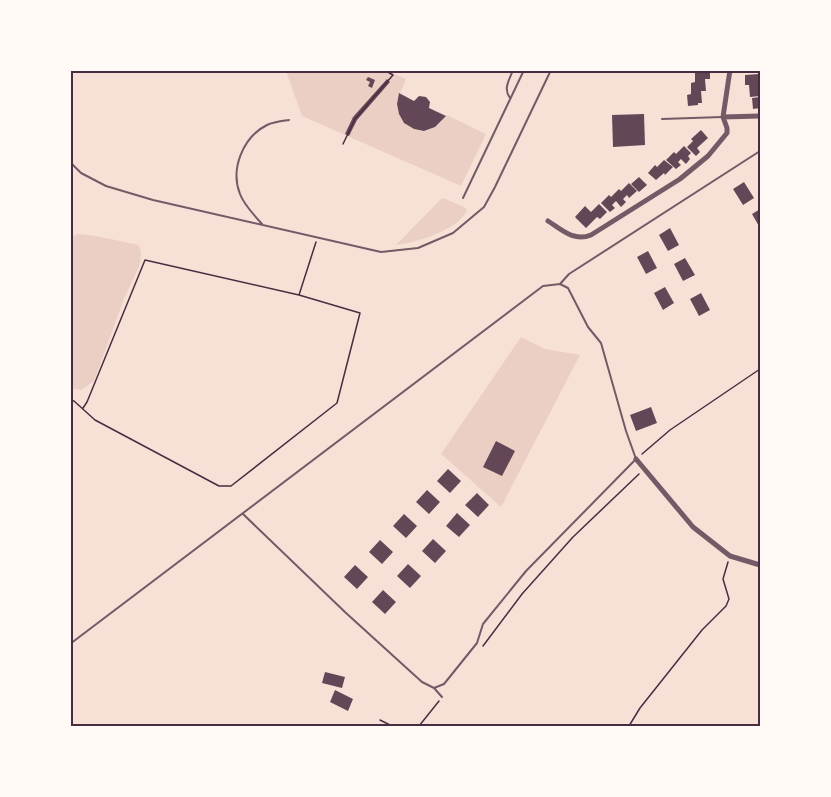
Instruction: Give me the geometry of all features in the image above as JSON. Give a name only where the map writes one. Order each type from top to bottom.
[{"type":"street","points":[[548,221],[570,236],[581,238],[591,235],[680,179],[708,156],[727,133],[723,117],[730,70]]},
{"type":"street","points":[[723,117],[760,116]]},
{"type":"street","points":[[636,459],[693,527],[730,556],[760,565]]},
{"type":"lane","points":[[510,99],[506,86],[513,70]]},
{"type":"lane","points":[[463,198],[524,70]]},
{"type":"lane","points":[[70,162],[81,173],[106,186],[153,200],[381,252],[418,248],[453,233],[484,207],[551,70]]},
{"type":"lane","points":[[662,119],[723,117]]},
{"type":"lane","points":[[262,225],[240,195],[236,175],[238,161],[251,137],[267,125],[289,120]]},
{"type":"lane","points":[[560,284],[569,274],[760,151]]},
{"type":"lane","points":[[70,644],[543,285],[560,284],[568,288],[588,327],[601,343],[636,459],[526,571],[483,624],[477,642],[444,684],[434,688]]},
{"type":"lane","points":[[243,514],[355,621],[422,682],[434,688],[442,697]]},
{"type":"path","points":[[343,144],[355,118],[393,75],[384,70]]},
{"type":"path","points":[[299,295],[318,237]]},
{"type":"path","points":[[70,400],[95,420],[219,486],[231,486],[337,403],[360,313],[299,295],[145,260],[87,402],[82,408]]},
{"type":"path","points":[[636,459],[670,430],[760,369]]},
{"type":"path","points":[[477,652],[522,594],[573,537],[644,469]]},
{"type":"path","points":[[629,726],[640,708],[702,630],[726,606],[729,599],[723,579],[730,556]]},
{"type":"path","points":[[419,726],[442,697]]},
{"type":"path","points":[[380,720],[392,726]]},
{"type":"shaded area","points":[[286,71],[388,71],[406,79],[399,96],[398,108],[408,126],[418,130],[428,130],[447,115],[486,134],[461,186],[302,116]]},
{"type":"shaded area","points":[[442,198],[467,210],[455,224],[436,234],[414,242],[396,245]]},
{"type":"shaded area","points":[[77,234],[139,245],[141,253],[140,264],[124,299],[94,381],[81,390],[70,388],[70,238]]},
{"type":"shaded area","points":[[521,337],[545,349],[580,355],[501,507],[441,454]]},
{"type":"building","points":[[710,70],[710,79],[705,79],[706,91],[701,91],[702,103],[688,106],[687,95],[691,94],[691,83],[695,82],[695,71]]},
{"type":"building","points":[[759,74],[760,96],[750,97],[749,85],[745,85],[745,75]]},
{"type":"building","points":[[368,77],[375,80],[372,88],[368,86],[370,82],[366,80]]},
{"type":"building","points":[[387,79],[390,82],[357,120],[349,136],[345,134],[353,117]]},
{"type":"building","points":[[399,93],[414,101],[419,96],[426,97],[430,102],[429,108],[446,116],[435,127],[424,131],[414,129],[404,123],[399,114],[397,104]]},
{"type":"building","points":[[760,97],[760,108],[753,109],[752,98]]},
{"type":"building","points":[[644,114],[645,145],[613,147],[612,115]]},
{"type":"building","points":[[701,130],[708,138],[697,148],[700,152],[696,156],[687,147],[693,141],[691,139]]},
{"type":"building","points":[[684,146],[691,153],[688,156],[690,159],[686,164],[681,159],[678,162],[681,165],[676,169],[666,160]]},
{"type":"building","points":[[664,160],[673,167],[656,180],[648,173]]},
{"type":"building","points":[[639,177],[647,185],[639,192],[631,184]]},
{"type":"building","points":[[744,182],[754,198],[743,205],[733,189]]},
{"type":"building","points":[[629,183],[637,191],[629,198],[627,195],[623,199],[626,202],[621,207],[616,201],[612,205],[615,208],[610,212],[601,203],[619,189],[621,191]]},
{"type":"building","points":[[599,204],[607,212],[600,219],[597,217],[586,228],[575,217],[585,206],[591,212]]},
{"type":"building","points":[[760,209],[760,228],[752,214]]},
{"type":"building","points":[[670,228],[679,245],[668,251],[659,235]]},
{"type":"building","points":[[648,251],[657,268],[646,274],[637,257]]},
{"type":"building","points":[[685,258],[695,275],[683,281],[674,264]]},
{"type":"building","points":[[665,287],[674,303],[663,310],[654,293]]},
{"type":"building","points":[[701,293],[710,310],[699,316],[690,299]]},
{"type":"building","points":[[651,407],[657,423],[636,431],[630,415]]},
{"type":"building","points":[[496,441],[515,451],[502,476],[483,467]]},
{"type":"building","points":[[448,469],[461,481],[450,493],[437,481]]},
{"type":"building","points":[[427,490],[440,502],[429,514],[416,502]]},
{"type":"building","points":[[477,493],[489,505],[478,517],[465,505]]},
{"type":"building","points":[[457,513],[470,525],[459,537],[446,526]]},
{"type":"building","points":[[404,514],[417,526],[406,538],[393,526]]},
{"type":"building","points":[[433,539],[446,551],[435,563],[422,551]]},
{"type":"building","points":[[380,540],[393,552],[382,564],[369,552]]},
{"type":"building","points":[[408,564],[421,576],[410,588],[397,576]]},
{"type":"building","points":[[355,565],[368,577],[357,589],[344,577]]},
{"type":"building","points":[[383,590],[396,602],[385,614],[372,602]]},
{"type":"building","points":[[325,672],[345,677],[342,688],[322,683]]},
{"type":"building","points":[[335,690],[353,699],[348,711],[330,702]]}]
